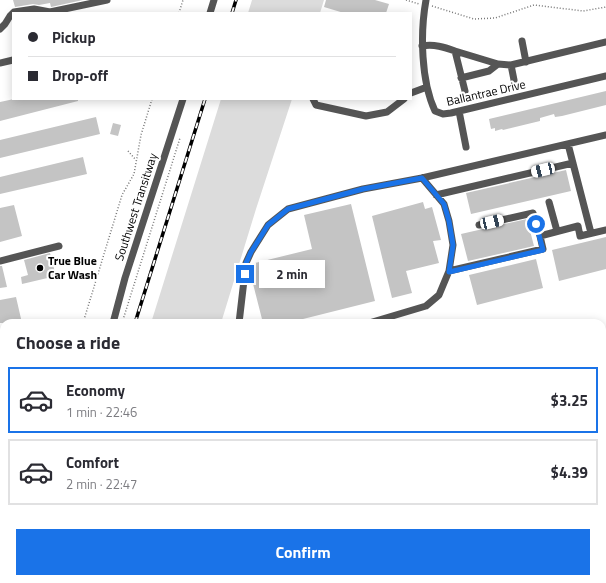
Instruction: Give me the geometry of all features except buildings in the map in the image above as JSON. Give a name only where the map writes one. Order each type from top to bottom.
[{"type":"street","points":[[14,12],[34,9],[50,12],[107,0]]},
{"type":"street","points":[[210,12],[214,0]]},
{"type":"street","name":"Ballantrae Drive","points":[[425,3],[422,46],[427,87],[430,101],[435,111],[443,114],[459,111],[606,76]]},
{"type":"street","points":[[0,29],[12,14]]},
{"type":"street","points":[[522,41],[526,62]]},
{"type":"street","points":[[422,46],[431,44],[498,64],[511,65],[606,42]]},
{"type":"street","points":[[455,51],[465,91]]},
{"type":"street","points":[[0,63],[12,60]]},
{"type":"street","points":[[462,78],[489,71],[498,64]]},
{"type":"street","points":[[511,65],[514,80]]},
{"type":"street","points":[[412,93],[427,87]]},
{"type":"street","name":"Southwest Transitway","points":[[115,319],[125,278],[183,100]]},
{"type":"street","points":[[314,100],[316,105],[366,116],[388,112],[403,100]]},
{"type":"street","points":[[459,111],[466,147]]},
{"type":"street","points":[[239,319],[246,263],[268,225],[288,209],[363,189],[422,178],[606,135]]},
{"type":"street","points":[[568,144],[591,234]]},
{"type":"street","points":[[436,195],[573,163]]},
{"type":"street","points":[[382,319],[426,306],[439,295],[449,272],[453,245],[449,221],[444,204],[422,178]]},
{"type":"street","points":[[549,202],[557,231]]},
{"type":"street","points":[[449,272],[543,250],[533,213],[479,226]]},
{"type":"street","points":[[540,236],[578,226],[580,236],[606,230]]},
{"type":"street","points":[[0,261],[59,246]]},
{"type":"path","points":[[179,12],[183,0]]},
{"type":"path","points":[[406,0],[425,3],[474,19],[495,18],[534,6],[583,11],[606,7]]},
{"type":"path","points":[[84,319],[122,195],[132,178],[140,135],[152,100]]},
{"type":"path","points":[[123,319],[180,138]]},
{"type":"path","points":[[128,151],[136,161]]},
{"type":"shaded area","points":[[252,0],[324,0],[320,12],[248,12]]},
{"type":"shaded area","points":[[221,100],[292,100],[222,319],[152,319]]},
{"type":"railway","points":[[232,12],[236,0]]},
{"type":"railway","points":[[136,319],[205,100]]},
{"type":"place","name":"True Blue Car Wash","points":[[40,268]]},
{"type":"route","points":[[245,274],[246,263],[251,252],[268,225],[288,209],[363,189],[422,178],[444,204],[449,221],[453,245],[449,272],[543,250],[536,224]]}]
